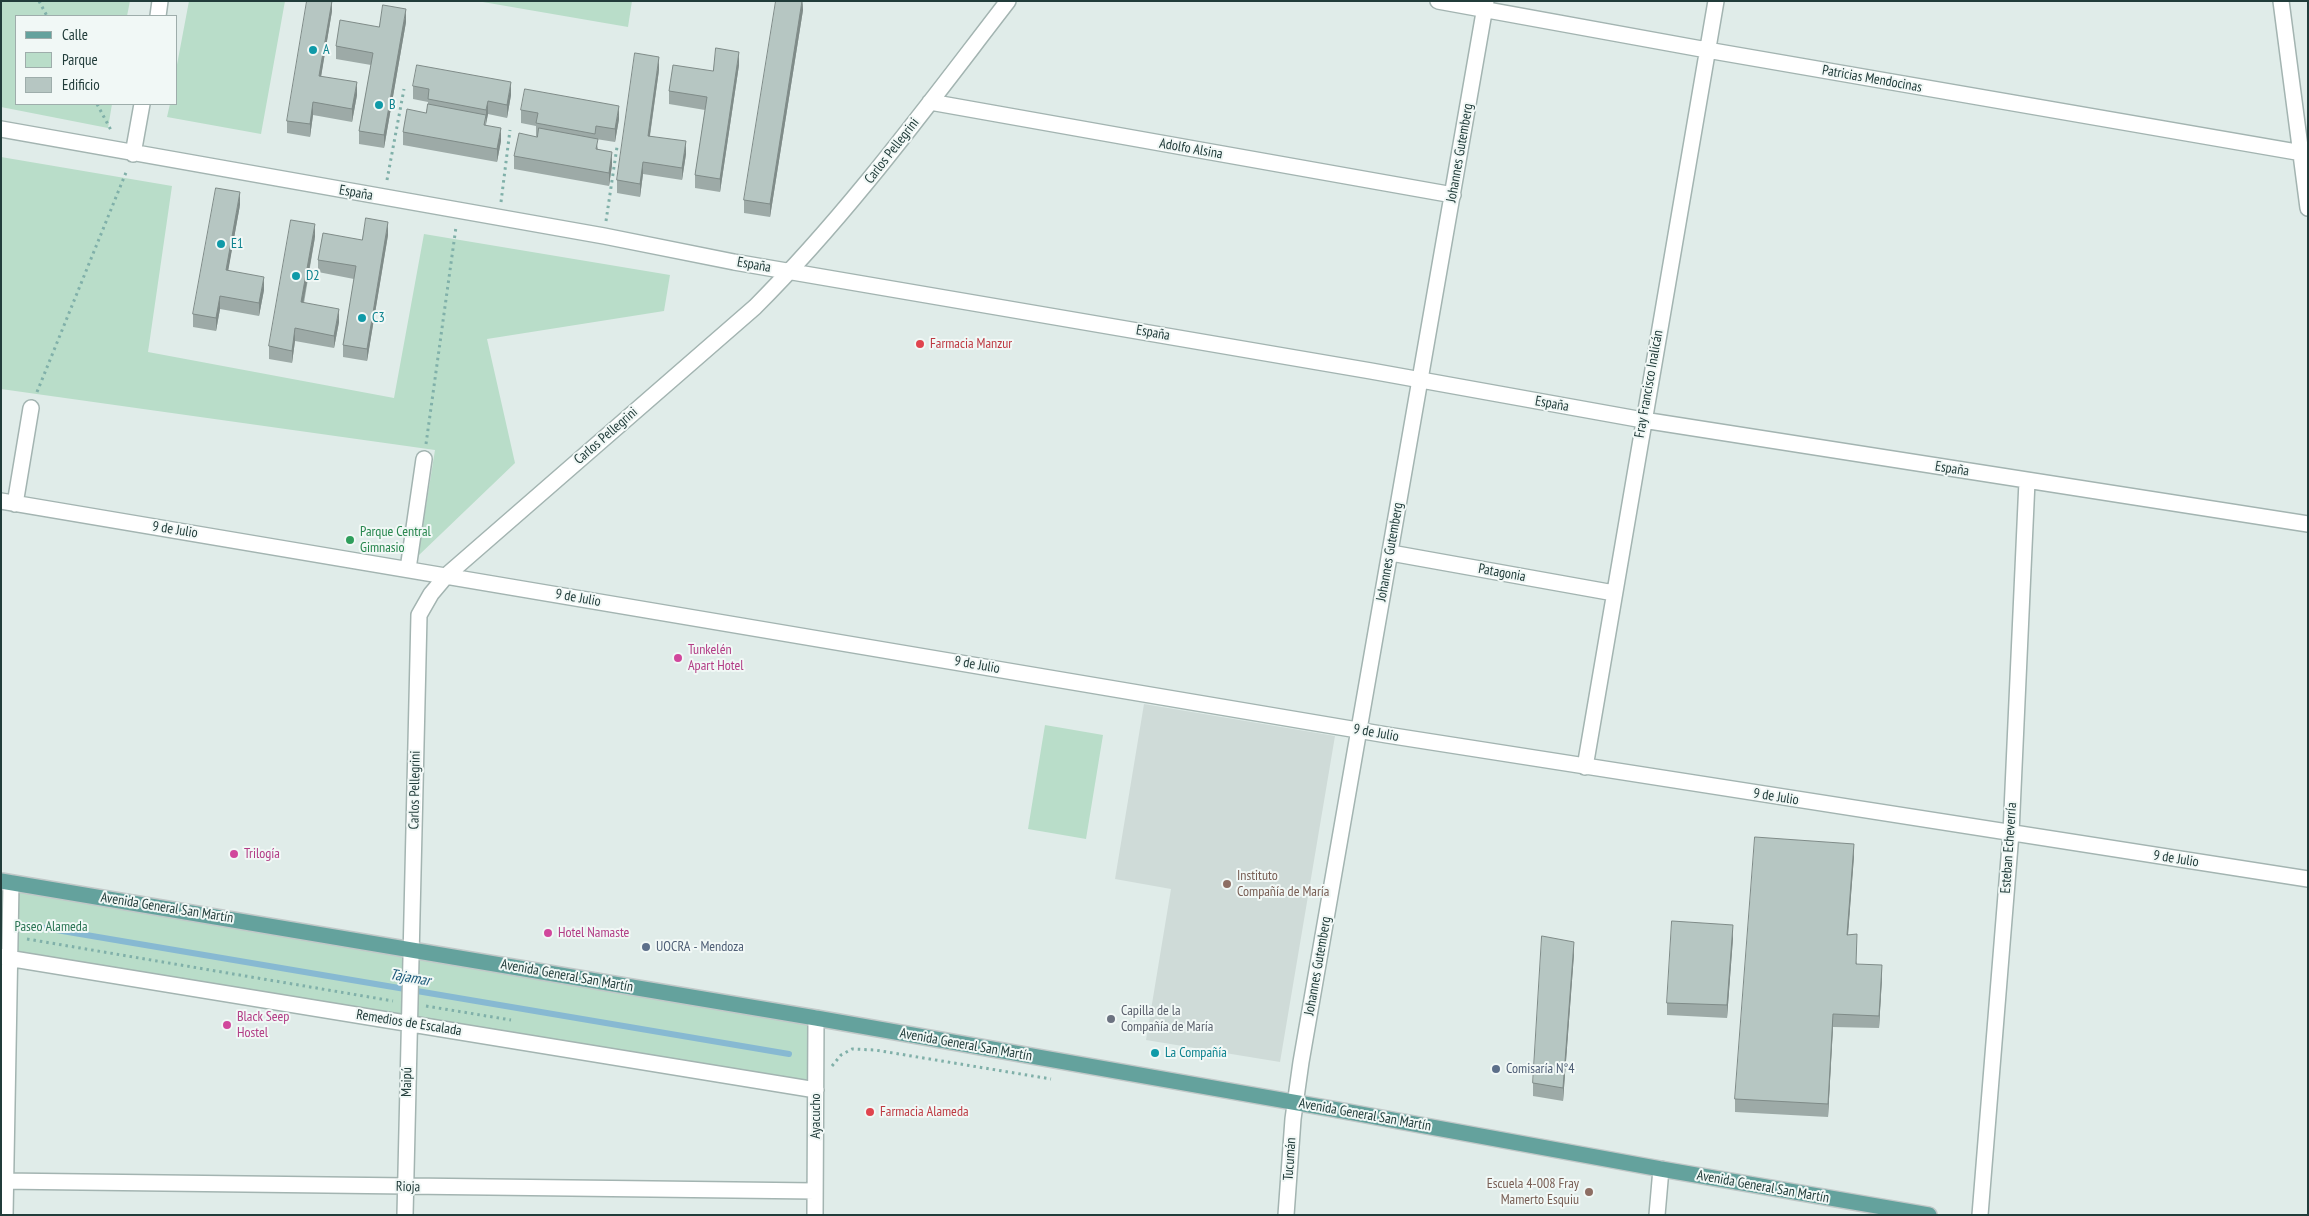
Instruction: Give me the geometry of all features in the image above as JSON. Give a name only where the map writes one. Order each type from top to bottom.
[{"type":"main road","name":"Avenida General San Martín","points":[[6,882],[816,1018],[1929,1215]]},
{"type":"street","points":[[158,15],[160,1]]},
{"type":"street","name":"Carlos Pellegrini","points":[[410,949],[419,615],[431,594],[446,575],[755,307],[790,272],[830,228],[1008,1]]},
{"type":"street","name":"Patricias Mendocinas","points":[[1438,1],[1486,5],[1707,50],[2304,154]]},
{"type":"street","name":"Fray Francisco Inalicán","points":[[1584,766],[1716,1]]},
{"type":"street","points":[[2281,1],[2304,154],[2308,208]]},
{"type":"street","name":"Johannes Gutemberg","points":[[1295,1103],[1486,5]]},
{"type":"street","name":"Adolfo Alsina","points":[[930,102],[1452,195]]},
{"type":"street","points":[[133,154],[142,105]]},
{"type":"street","name":"España","points":[[1,129],[133,154],[604,236],[790,272],[1643,420],[2308,524]]},
{"type":"street","points":[[8,502],[31,408]]},
{"type":"street","points":[[408,569],[424,459]]},
{"type":"street","name":"Esteban Echeverría","points":[[1980,1215],[2011,833],[2027,481]]},
{"type":"street","name":"9 de Julio","points":[[8,502],[1360,730],[2308,879]]},
{"type":"street","name":"Patagonia","points":[[1390,553],[1614,593]]},
{"type":"street","points":[[5,1215],[3,1181],[5,957],[10,936],[6,882]]},
{"type":"street","name":"Maipú","points":[[405,1215],[410,949]]},
{"type":"street","name":"Remedios de Escalada","points":[[5,957],[816,1090]]},
{"type":"street","name":"Ayacucho","points":[[815,1215],[816,1018]]},
{"type":"street","name":"Tucumán","points":[[1286,1215],[1295,1103]]},
{"type":"street","points":[[1657,1215],[1661,1169]]},
{"type":"street","name":"Rioja","points":[[3,1181],[815,1191]]},
{"type":"path","points":[[39,1],[46,15]]},
{"type":"path","points":[[383,198],[404,89]]},
{"type":"path","points":[[499,218],[510,130]]},
{"type":"path","points":[[604,236],[617,147]]},
{"type":"path","points":[[31,408],[133,154]]},
{"type":"path","points":[[424,459],[458,211]]},
{"type":"path","points":[[10,936],[515,1021]]},
{"type":"path","points":[[816,1071],[829,1069],[836,1063],[840,1055],[852,1049],[875,1050],[1052,1080]]},
{"type":"shaded area","name":"Instituto Compañía de María","points":[[1144,704],[1335,736],[1280,1062],[1146,1040],[1171,889],[1115,879]]},
{"type":"green space","points":[[1,1],[130,1],[127,15],[15,15],[15,105],[112,105],[108,128],[1,107]]},
{"type":"green space","points":[[189,1],[285,1],[261,134],[167,117],[170,105],[178,105],[178,59]]},
{"type":"green space","points":[[477,1],[632,1],[628,27]]},
{"type":"green space","points":[[1,157],[172,186],[148,352],[394,398],[424,234],[670,275],[664,311],[487,339],[515,463],[418,556],[435,450],[1,389]]},
{"type":"green space","points":[[1045,725],[1103,735],[1086,839],[1028,829]]},
{"type":"green space","name":"Paseo Alameda","points":[[1,881],[816,1018],[816,1090],[1,957]]},
{"type":"building","name":"A","points":[[307,1],[332,1],[319,76],[357,82],[352,109],[313,102],[310,124],[287,121]]},
{"type":"building","points":[[776,1],[802,1],[770,204],[744,200]]},
{"type":"building","name":"B","points":[[383,5],[406,9],[384,135],[359,131],[373,53],[336,46],[340,20],[379,27]]},
{"type":"building","points":[[716,48],[739,52],[720,179],[695,175],[707,97],[669,91],[673,65],[713,71]]},
{"type":"building","points":[[635,53],[659,57],[648,136],[686,141],[682,168],[643,162],[640,184],[617,180]]},
{"type":"building","points":[[417,65],[511,82],[507,105],[488,101],[486,110],[428,99],[429,89],[413,86]]},
{"type":"building","points":[[525,89],[619,106],[615,129],[596,126],[595,134],[536,123],[538,113],[521,110]]},
{"type":"building","points":[[428,104],[486,115],[484,125],[501,128],[497,149],[403,132],[407,109],[426,113]]},
{"type":"building","points":[[539,128],[598,139],[596,149],[612,152],[609,173],[514,156],[519,133],[537,137]]},
{"type":"building","name":"E1","points":[[216,188],[240,192],[226,270],[264,277],[259,303],[220,296],[216,318],[193,314]]},
{"type":"building","name":"C3","points":[[366,218],[388,222],[367,349],[343,345],[356,266],[318,260],[323,233],[362,240]]},
{"type":"building","name":"D2","points":[[291,220],[315,224],[301,302],[339,309],[334,336],[295,328],[292,351],[269,346]]},
{"type":"building","points":[[1755,837],[1854,844],[1847,935],[1857,934],[1856,964],[1882,965],[1879,1016],[1833,1014],[1828,1104],[1735,1099]]},
{"type":"building","points":[[1672,921],[1733,925],[1727,1005],[1667,1003]]},
{"type":"building","points":[[1542,936],[1574,942],[1563,1088],[1533,1083]]},
{"type":"waterway","name":"Tajamar","points":[[27,925],[789,1054]]},
{"type":"place","name":"A","points":[[313,50]]},
{"type":"place","name":"B","points":[[379,105]]},
{"type":"place","name":"E1","points":[[221,244]]},
{"type":"place","name":"D2","points":[[296,276]]},
{"type":"place","name":"C3","points":[[362,318]]},
{"type":"place","name":"Farmacia Manzur","points":[[920,344]]},
{"type":"place","name":"Parque Central Gimnasio","points":[[350,540]]},
{"type":"place","name":"Tunkelén Apart Hotel","points":[[678,658]]},
{"type":"place","name":"Trilogía","points":[[234,854]]},
{"type":"place","name":"Instituto Compañía de María","points":[[1227,884]]},
{"type":"place","name":"Hotel Namaste","points":[[548,933]]},
{"type":"place","name":"UOCRA - Mendoza","points":[[646,947]]},
{"type":"place","name":"Capilla de la Compañía de María","points":[[1111,1019]]},
{"type":"place","name":"Black Seep Hostel","points":[[227,1025]]},
{"type":"place","name":"La Compañía","points":[[1155,1053]]},
{"type":"place","name":"Comisaría N°4","points":[[1496,1069]]},
{"type":"place","name":"Farmacia Alameda","points":[[870,1112]]},
{"type":"place","name":"Escuela 4-008 Fray Mamerto Esquiu","points":[[1589,1192]]}]
